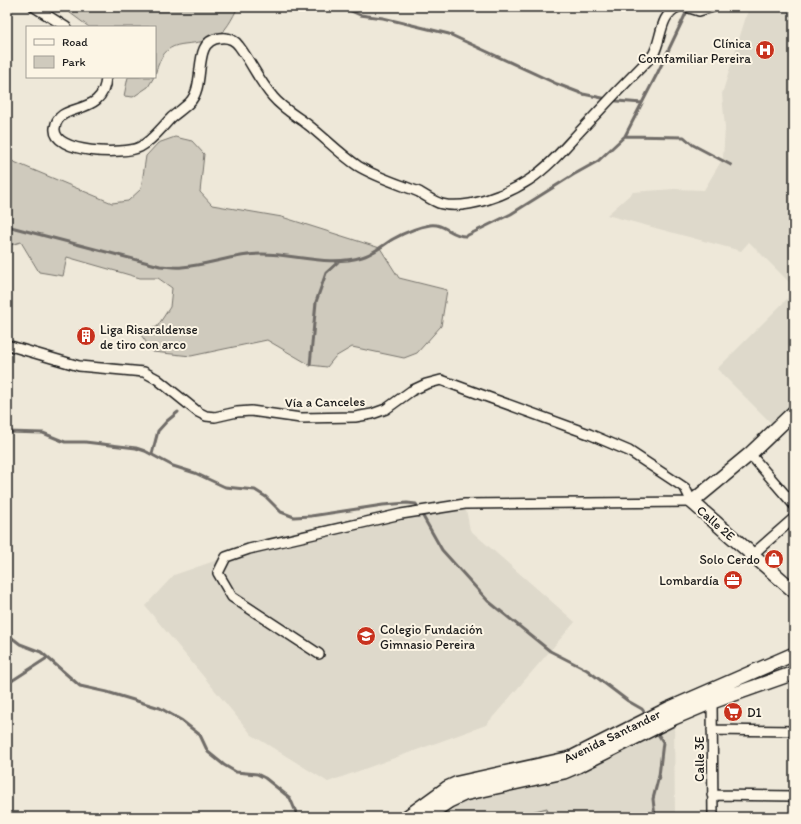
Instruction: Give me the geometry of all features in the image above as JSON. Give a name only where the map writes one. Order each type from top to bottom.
[{"type":"street","points":[[34,7],[64,26]]},
{"type":"street","points":[[106,78],[106,87],[100,98],[94,103],[66,113],[58,119],[56,133],[59,139],[67,146],[122,152],[141,146],[152,139],[172,118],[191,102],[198,90],[200,59],[205,46],[215,38],[228,37],[239,46],[256,74],[274,99],[359,166],[441,204],[466,205],[507,191],[523,183],[553,160],[653,55],[658,46],[664,21],[674,9],[678,7]]},
{"type":"street","points":[[686,7],[699,11],[713,7]]},
{"type":"street","name":"Vía a Canceles","points":[[7,345],[79,366],[144,372],[157,379],[198,412],[206,416],[215,417],[251,411],[301,418],[355,417],[372,414],[386,409],[421,386],[441,380],[589,434],[629,451],[685,488],[692,502]]},
{"type":"street","points":[[319,654],[232,597],[218,573],[226,557],[249,549],[401,514],[465,504],[692,502],[750,454],[794,412]]},
{"type":"street","points":[[750,454],[794,505]]},
{"type":"street","name":"Calle 2E","points":[[692,502],[794,591]]},
{"type":"street","points":[[752,555],[794,518]]},
{"type":"street","name":"Avenida Santander","points":[[407,817],[447,788],[458,783],[571,758],[668,709],[794,654]]},
{"type":"street","name":"Avenida Santander","points":[[425,817],[449,801],[464,794],[564,772],[674,718],[712,702],[794,672]]},
{"type":"street","name":"Calle 3E","points":[[712,702],[713,817]]},
{"type":"street","points":[[712,730],[794,731]]},
{"type":"street","points":[[712,795],[794,796]]},
{"type":"shaded area","points":[[749,7],[794,7],[794,287],[749,242],[741,251],[607,215],[633,192],[674,189],[704,190],[723,158],[725,128],[722,94]]},
{"type":"shaded area","points":[[794,292],[794,413],[777,429],[717,369]]},
{"type":"shaded area","name":"Colegio Fundación Gimnasio Pereira","points":[[465,504],[470,530],[575,622],[486,725],[328,782],[252,735],[145,606],[174,575],[226,557]]},
{"type":"shaded area","points":[[674,718],[675,817],[425,817],[449,801]]},
{"type":"green space","points":[[62,7],[238,7],[234,16],[222,33],[214,38],[177,45],[171,48],[165,53],[159,62],[156,72],[156,26],[88,26]]},
{"type":"green space","points":[[128,78],[153,78],[148,87],[133,97],[124,96]]},
{"type":"green space","points":[[175,137],[192,141],[204,154],[200,192],[212,205],[282,217],[380,248],[399,278],[447,290],[441,326],[417,353],[404,358],[352,347],[335,357],[327,367],[310,365],[267,340],[191,356],[153,352],[139,332],[157,327],[170,307],[172,288],[158,278],[140,278],[67,257],[63,276],[39,272],[21,242],[7,246],[7,159],[112,203],[128,201],[141,189],[146,156],[158,143]]},
{"type":"green space","points":[[547,808],[549,817],[511,817]]},
{"type":"waterway","points":[[342,7],[360,15],[383,18],[449,34],[557,84],[583,94],[617,101],[642,103]]},
{"type":"waterway","points":[[7,226],[160,266],[177,267],[192,266],[252,254],[337,261],[349,260],[366,256],[393,239],[416,229],[430,225],[440,226],[461,236],[466,236],[511,214],[598,161],[625,136],[688,9]]},
{"type":"waterway","points":[[625,136],[684,137],[693,145],[731,165]]},
{"type":"waterway","points":[[310,365],[316,302],[326,273],[338,262]]},
{"type":"waterway","points":[[152,454],[158,431],[178,412]]},
{"type":"waterway","points":[[7,432],[43,433],[65,442],[85,442],[136,448],[145,451],[173,466],[195,473],[225,487],[255,490],[266,497],[281,512],[294,517],[311,516],[383,505],[407,503],[416,504],[442,550],[488,601],[550,651],[587,670],[628,701],[642,709],[647,716]]},
{"type":"waterway","points":[[7,634],[20,644],[41,652],[80,686],[107,692],[160,708],[181,720],[200,735],[208,752],[224,765],[236,772],[257,774],[265,778],[290,798],[298,817]]},
{"type":"waterway","points":[[7,684],[47,658]]},
{"type":"waterway","points":[[655,817],[653,799],[659,776],[663,742],[656,731]]},
{"type":"place","name":"Clínica Comfamiliar Pereira","points":[[765,50]]},
{"type":"place","name":"Liga Risaraldense de tiro con arco","points":[[86,336]]},
{"type":"place","name":"Solo Cerdo","points":[[774,559]]},
{"type":"place","name":"Lombardía","points":[[733,580]]},
{"type":"place","name":"Colegio Fundación Gimnasio Pereira","points":[[366,636]]},
{"type":"place","name":"D1","points":[[733,712]]}]
